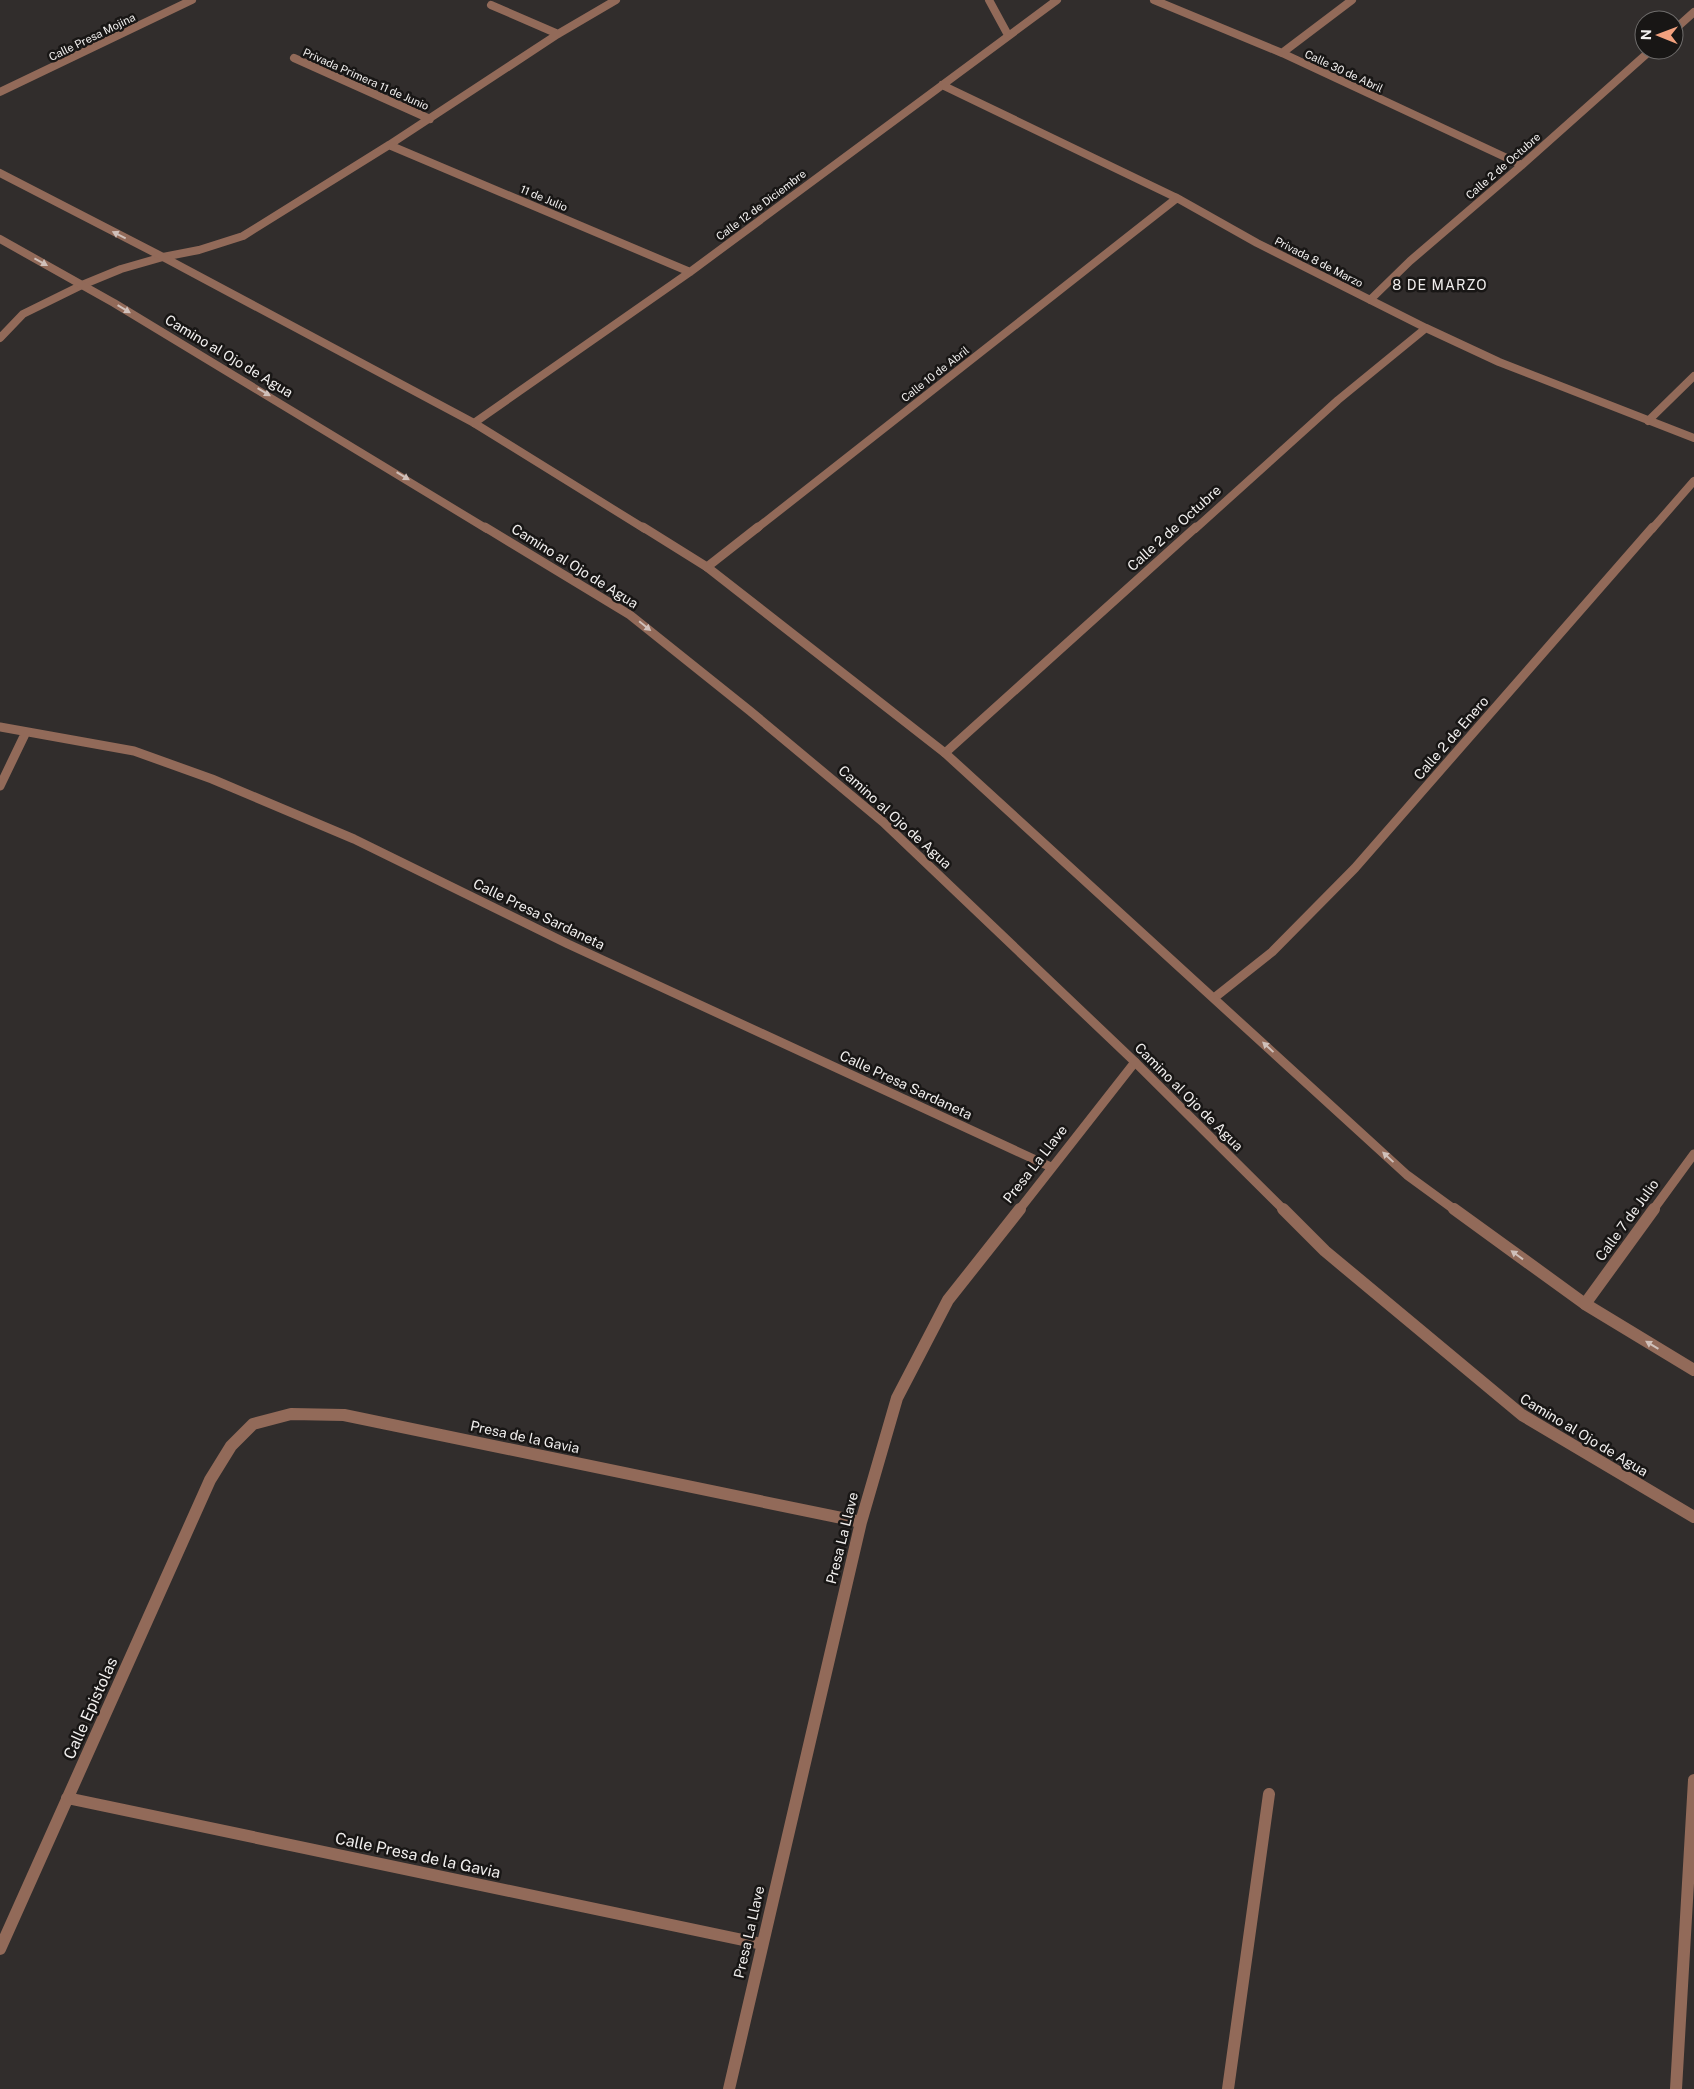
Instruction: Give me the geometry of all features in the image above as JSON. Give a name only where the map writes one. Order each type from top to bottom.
[{"type":"street","name":"Calle Presa Mojina","points":[[0,92],[192,0]]},
{"type":"street","points":[[0,338],[23,314],[82,285],[121,269],[163,257],[199,250],[243,236],[430,119],[558,34],[616,0]]},
{"type":"street","points":[[989,0],[1008,35]]},
{"type":"street","name":"Calle 12 de Diciembre","points":[[474,424],[690,272],[1057,0]]},
{"type":"street","name":"Calle 30 de Abril","points":[[1154,0],[1282,53],[1522,165]]},
{"type":"street","points":[[1282,53],[1352,0]]},
{"type":"street","points":[[490,5],[558,34]]},
{"type":"street","points":[[1684,21],[1694,12]]},
{"type":"street","name":"Privada Primera 11 de Junio","points":[[294,58],[430,119]]},
{"type":"street","name":"Calle 2 de Octubre","points":[[1370,300],[1410,261],[1640,60]]},
{"type":"street","name":"Privada 8 de Marzo","points":[[942,84],[1177,198],[1257,243],[1426,328],[1499,362],[1694,438]]},
{"type":"street","name":"11 de Julio","points":[[389,145],[690,272]]},
{"type":"street","points":[[0,173],[163,257],[474,424],[706,567],[945,753],[1407,1175],[1585,1304],[1694,1370]]},
{"type":"street","name":"Calle 10 de Abril","points":[[706,567],[1177,198]]},
{"type":"street","name":"Camino al Ojo de Agua","points":[[0,239],[82,285],[417,484],[630,615],[750,711],[883,822],[1135,1062],[1325,1251],[1522,1415],[1694,1517]]},
{"type":"street","name":"Calle 2 de Octubre","points":[[945,753],[1338,400],[1426,328]]},
{"type":"street","points":[[1648,421],[1694,376]]},
{"type":"street","name":"Calle 2 de Enero","points":[[1214,998],[1272,952],[1355,868],[1694,481]]},
{"type":"street","name":"Calle Presa Sardaneta","points":[[0,727],[134,751],[212,779],[354,838],[568,944],[1051,1167]]},
{"type":"street","points":[[0,786],[26,732]]},
{"type":"street","name":"Presa La Llave","points":[[729,2089],[861,1522],[896,1398],[948,1300],[1135,1062]]},
{"type":"street","name":"Calle 7 de Julio","points":[[1585,1304],[1694,1154]]},
{"type":"street","name":"Presa de la Gavia","points":[[210,1480],[231,1446],[253,1424],[291,1414],[344,1414],[861,1522]]},
{"type":"street","name":"Calle Epistolas","points":[[0,1949],[210,1480]]},
{"type":"street","points":[[1676,2089],[1694,1780]]},
{"type":"street","points":[[1228,2089],[1269,1794]]},
{"type":"street","name":"Calle Presa de la Gavia","points":[[67,1798],[762,1944]]},
{"type":"district","name":"8 DE MARZO","points":[[1440,285]]}]
